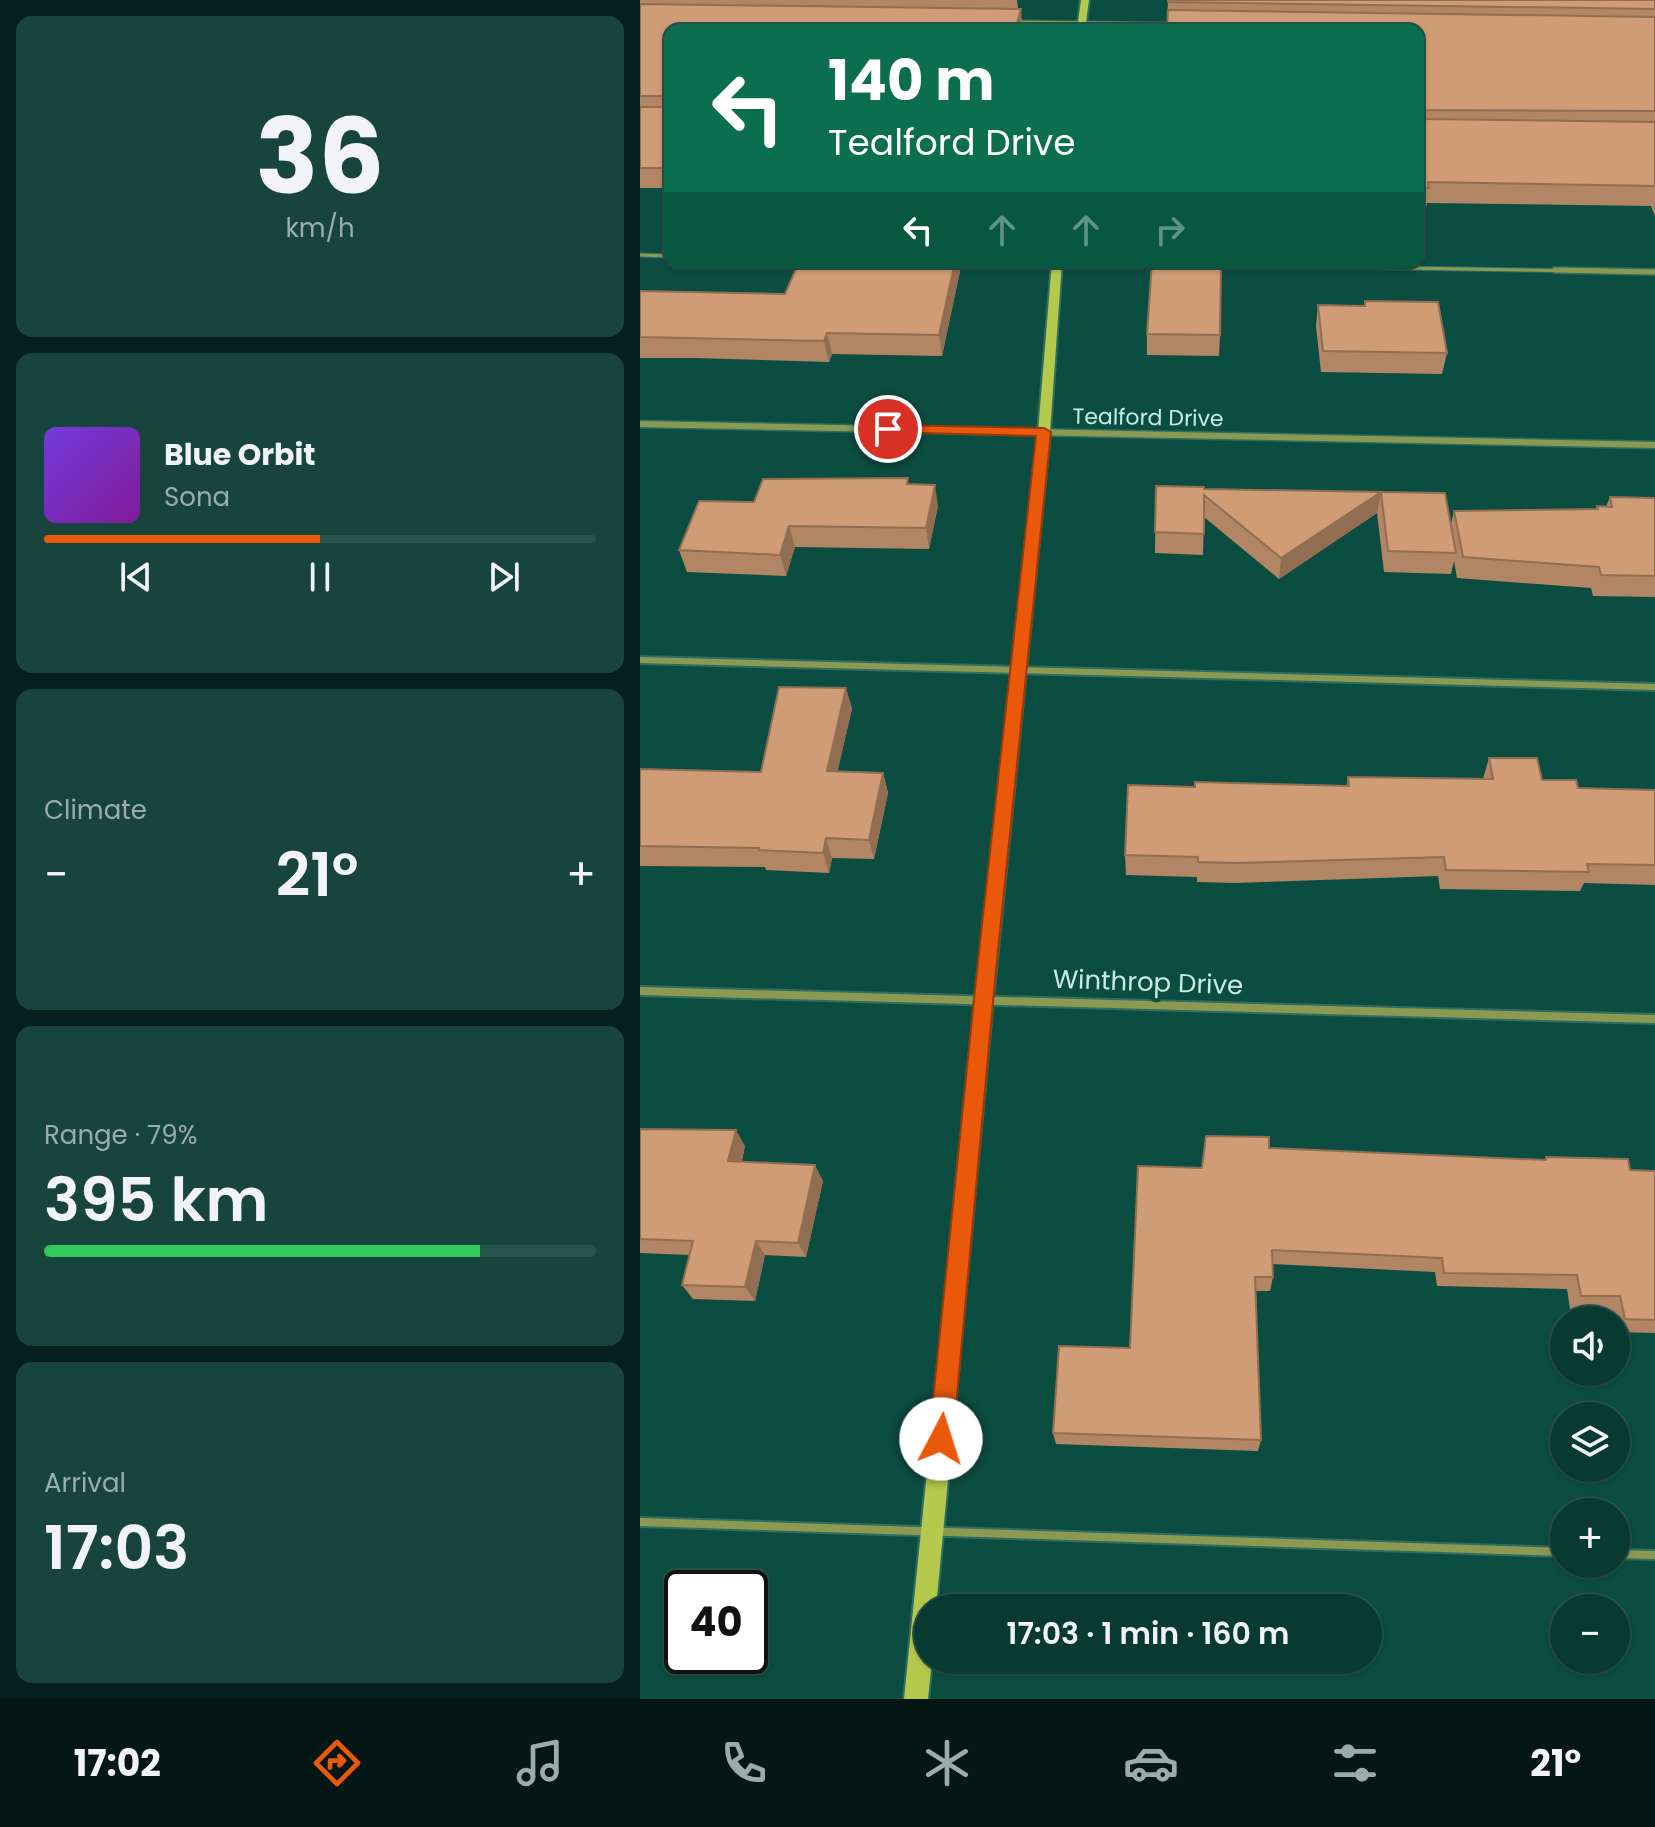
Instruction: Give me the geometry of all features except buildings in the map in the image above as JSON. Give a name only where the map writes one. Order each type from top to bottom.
[{"type":"street","points":[[1082,24],[1085,0]]},
{"type":"street","points":[[916,1699],[984,1000],[1044,432],[1057,268]]},
{"type":"street","name":"Tealford Drive","points":[[640,424],[1655,445]]},
{"type":"street","name":"Winthrop Drive","points":[[640,991],[1655,1019]]},
{"type":"lane","points":[[1003,22],[1035,24]]},
{"type":"lane","points":[[640,255],[664,256]]},
{"type":"lane","points":[[1403,268],[1655,272]]},
{"type":"lane","points":[[640,660],[1655,687]]},
{"type":"lane","points":[[640,1522],[1550,1552]]},
{"type":"lane","points":[[1630,1554],[1655,1555]]},
{"type":"route","points":[[888,429],[1044,432],[941,1439]]}]
